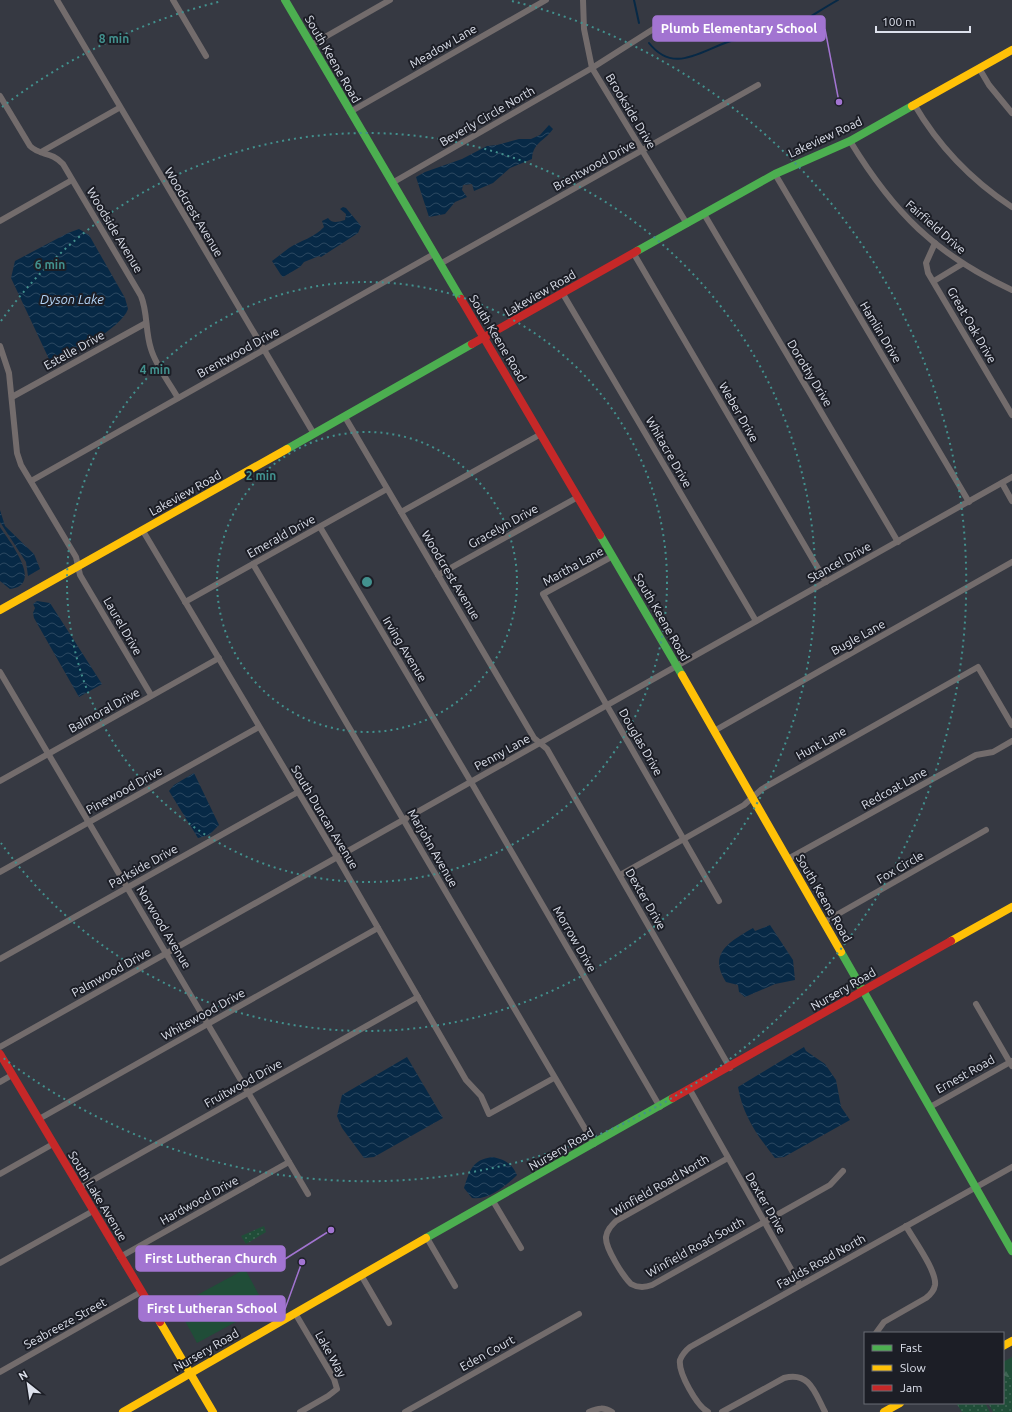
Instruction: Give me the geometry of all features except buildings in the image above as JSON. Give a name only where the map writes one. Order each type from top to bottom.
[{"type":"street","name":"Woodcrest Avenue","points":[[57,0],[119,108],[314,434]]},
{"type":"street","points":[[173,0],[206,56]]},
{"type":"street","name":"South Keene Road","points":[[284,0],[613,556],[1012,1250]]},
{"type":"street","points":[[311,45],[390,0]]},
{"type":"street","name":"Meadow Lane","points":[[350,112],[546,0]]},
{"type":"street","name":"Brookside Drive","points":[[583,0],[584,29],[592,68],[687,224]]},
{"type":"street","name":"Beverly Circle North","points":[[392,183],[592,68],[655,28]]},
{"type":"street","name":"Lakeview Road","points":[[0,610],[143,531],[775,174],[850,141],[1012,50]]},
{"type":"street","points":[[979,68],[989,85],[1012,113]]},
{"type":"street","name":"Brentwood Drive","points":[[440,264],[758,85]]},
{"type":"street","name":"Woodside Avenue","points":[[0,96],[30,146],[34,150],[57,157],[63,164],[141,296],[145,306],[146,323],[151,350],[178,398]]},
{"type":"street","points":[[914,104],[928,128],[954,160],[976,180],[1012,207]]},
{"type":"street","points":[[41,152],[119,108]]},
{"type":"street","name":"Fairfield Drive","points":[[850,141],[868,170],[890,200],[913,224],[962,264],[1012,290]]},
{"type":"street","name":"Hamlin Drive","points":[[775,174],[969,502]]},
{"type":"street","points":[[0,221],[72,180]]},
{"type":"street","name":"Dorothy Drive","points":[[704,214],[898,542]]},
{"type":"street","name":"Great Oak Drive","points":[[935,243],[926,263],[928,274],[934,281],[1012,415]]},
{"type":"street","name":"Brentwood Drive","points":[[31,481],[434,254]]},
{"type":"street","name":"Weber Drive","points":[[634,254],[826,582]]},
{"type":"street","points":[[934,281],[962,264]]},
{"type":"street","name":"Whitacre Drive","points":[[563,294],[756,621]]},
{"type":"street","name":"Estelle Drive","points":[[12,397],[146,323]]},
{"type":"street","points":[[0,346],[9,372],[17,454],[31,481],[76,557],[78,566]]},
{"type":"street","name":"Woodcrest Avenue","points":[[345,417],[534,738],[540,743]]},
{"type":"street","points":[[401,512],[541,434]]},
{"type":"street","name":"Stancel Drive","points":[[677,666],[1012,477]]},
{"type":"street","points":[[1002,483],[1012,501]]},
{"type":"street","name":"Emerald Drive","points":[[185,602],[387,489]]},
{"type":"street","name":"Gracelyn Drive","points":[[438,575],[578,497]]},
{"type":"street","name":"Irving Avenue","points":[[320,527],[471,782]]},
{"type":"street","name":"South Duncan Avenue","points":[[143,531],[337,857],[466,1080],[480,1096],[489,1114],[554,1078]]},
{"type":"street","name":"Martha Lane","points":[[543,594],[613,556]]},
{"type":"street","name":"Bugle Lane","points":[[714,731],[1012,562]]},
{"type":"street","name":"Marjohn Avenue","points":[[252,564],[594,1144]]},
{"type":"street","name":"Laurel Drive","points":[[78,566],[80,575],[151,696]]},
{"type":"street","name":"Douglas Drive","points":[[543,594],[719,901]]},
{"type":"street","name":"Balmoral Drive","points":[[0,781],[219,658]]},
{"type":"street","name":"Penny Lane","points":[[337,857],[677,666]]},
{"type":"street","name":"Hunt Lane","points":[[620,875],[744,805],[762,789],[978,667],[1012,725]]},
{"type":"street","name":"Norwood Avenue","points":[[0,672],[308,1194]]},
{"type":"street","name":"Pinewood Drive","points":[[0,872],[259,727]]},
{"type":"street","name":"Redcoat Lane","points":[[788,859],[976,755],[993,752],[1012,741]]},
{"type":"street","name":"Dexter Drive","points":[[540,743],[547,749],[730,1068]]},
{"type":"street","name":"Morrow Drive","points":[[471,782],[660,1107]]},
{"type":"street","name":"Parkside Drive","points":[[0,959],[298,792]]},
{"type":"street","name":"Fox Circle","points":[[824,922],[986,830]]},
{"type":"street","name":"Palmwood Drive","points":[[0,1047],[337,857]]},
{"type":"street","name":"Nursery Road","points":[[123,1412],[361,1275],[730,1068],[1012,907]]},
{"type":"street","name":"Whitewood Drive","points":[[38,1119],[378,928]]},
{"type":"street","name":"Fruitwood Drive","points":[[79,1188],[418,997]]},
{"type":"street","points":[[976,1004],[1011,1063]]},
{"type":"street","name":"South Lake Avenue","points":[[0,1054],[212,1412]]},
{"type":"street","name":"Ernest Road","points":[[930,1107],[1011,1063]]},
{"type":"street","points":[[0,1082],[12,1075]]},
{"type":"street","name":"Dexter Drive","points":[[690,1090],[800,1285]]},
{"type":"street","points":[[0,1174],[53,1144]]},
{"type":"street","name":"Winfield Road North","points":[[636,1287],[626,1279],[612,1255],[606,1241],[606,1235],[610,1228],[616,1221],[728,1158]]},
{"type":"street","name":"Hardwood Drive","points":[[120,1257],[289,1162]]},
{"type":"street","name":"Faulds Road North","points":[[708,1412],[699,1404],[682,1374],[680,1366],[681,1359],[690,1347],[1012,1167]]},
{"type":"street","name":"Winfield Road South","points":[[636,1287],[644,1288],[652,1285],[830,1185],[843,1171]]},
{"type":"street","points":[[493,1201],[522,1248]]},
{"type":"street","points":[[0,1263],[93,1211]]},
{"type":"street","points":[[877,1332],[884,1322],[926,1298],[931,1293],[934,1286],[932,1272],[906,1226]]},
{"type":"street","points":[[427,1238],[455,1286]]},
{"type":"street","points":[[361,1275],[389,1323]]},
{"type":"street","name":"Seabreeze Street","points":[[0,1372],[141,1292]]},
{"type":"street","name":"Lake Way","points":[[295,1313],[334,1379],[337,1389],[300,1412]]},
{"type":"street","name":"Eden Court","points":[[405,1412],[579,1314]]},
{"type":"street","points":[[722,1412],[784,1378],[793,1375],[801,1377],[811,1386],[825,1412]]},
{"type":"street","points":[[884,1412],[898,1404]]},
{"type":"street","points":[[588,1412],[598,1408],[606,1409],[612,1412]]},
{"type":"green space","points":[[264,1226],[266,1232],[246,1244],[241,1236]]},
{"type":"green space","points":[[245,1269],[265,1306],[197,1343],[177,1306]]},
{"type":"green space","points":[[1012,1357],[1012,1412],[993,1412],[989,1404],[1004,1404],[1004,1361]]},
{"type":"green space","points":[[1012,1359],[1012,1379],[1004,1375],[1004,1363]]},
{"type":"green space","points":[[957,1404],[986,1404],[990,1412],[962,1412]]},
{"type":"water","points":[[549,125],[553,129],[534,149],[532,159],[510,168],[493,183],[474,191],[472,184],[463,185],[462,190],[467,197],[455,202],[445,214],[429,217],[416,177],[425,172],[462,159],[487,146],[519,139],[531,139],[540,135]]},
{"type":"water","points":[[343,207],[346,208],[361,226],[358,233],[321,257],[319,256],[304,262],[300,267],[283,277],[272,261],[289,248],[320,231],[324,227],[322,221],[328,218],[333,222],[345,220],[346,214],[340,209]]},
{"type":"water","name":"Dyson Lake","points":[[79,229],[89,235],[125,298],[128,309],[124,316],[116,324],[96,340],[55,362],[49,359],[11,278],[15,261],[68,233]]},
{"type":"water","points":[[0,510],[5,526],[34,554],[40,569],[28,576],[26,562],[0,522]]},
{"type":"water","points":[[0,527],[22,562],[25,571],[24,580],[20,586],[10,589],[0,581]]},
{"type":"water","points":[[37,601],[50,603],[102,684],[79,697],[34,618],[33,613],[35,608],[33,604]]},
{"type":"water","points":[[194,773],[219,825],[209,835],[198,838],[169,791],[174,785]]},
{"type":"water","points":[[770,925],[793,960],[795,980],[775,984],[745,997],[739,992],[738,985],[726,982],[721,972],[719,963],[720,956],[730,943],[753,928],[755,931]]},
{"type":"water","points":[[804,1047],[806,1051],[825,1064],[836,1080],[841,1107],[850,1120],[784,1157],[775,1158],[762,1141],[747,1116],[738,1087]]},
{"type":"water","points":[[407,1057],[443,1118],[374,1157],[364,1158],[342,1128],[337,1116],[342,1095]]},
{"type":"water","points":[[492,1157],[501,1159],[508,1163],[517,1175],[491,1195],[472,1198],[464,1188],[470,1171],[476,1163],[485,1158]]},
{"type":"waterway","points":[[634,0],[639,23]]},
{"type":"waterway","points":[[649,43],[658,52],[668,57],[678,59],[688,57],[731,41],[763,39],[777,35],[838,0]]},
{"type":"traffic: fast","points":[[285,0],[461,299]]},
{"type":"traffic: fast","points":[[637,251],[775,174],[850,141],[912,106]]},
{"type":"traffic: fast","points":[[287,449],[472,344]]},
{"type":"traffic: fast","points":[[600,535],[682,675]]},
{"type":"traffic: fast","points":[[841,952],[1012,1251]]},
{"type":"traffic: fast","points":[[426,1238],[673,1098]]},
{"type":"traffic: slow","points":[[912,106],[1012,50]]},
{"type":"traffic: slow","points":[[0,610],[287,449]]},
{"type":"traffic: slow","points":[[682,675],[841,952]]},
{"type":"traffic: slow","points":[[951,941],[1012,907]]},
{"type":"traffic: slow","points":[[123,1412],[426,1238]]},
{"type":"traffic: slow","points":[[160,1322],[213,1412]]},
{"type":"traffic: slow","points":[[1004,1345],[1012,1341]]},
{"type":"traffic: slow","points":[[884,1412],[898,1404]]},
{"type":"traffic: jam","points":[[472,344],[637,251]]},
{"type":"traffic: jam","points":[[461,299],[600,535]]},
{"type":"traffic: jam","points":[[673,1098],[951,941]]},
{"type":"traffic: jam","points":[[0,1054],[160,1322]]},
{"type":"place","name":"Plumb Elementary School","points":[[839,102]]},
{"type":"place","name":"First Lutheran Church","points":[[331,1230]]},
{"type":"place","name":"First Lutheran School","points":[[302,1262]]}]
